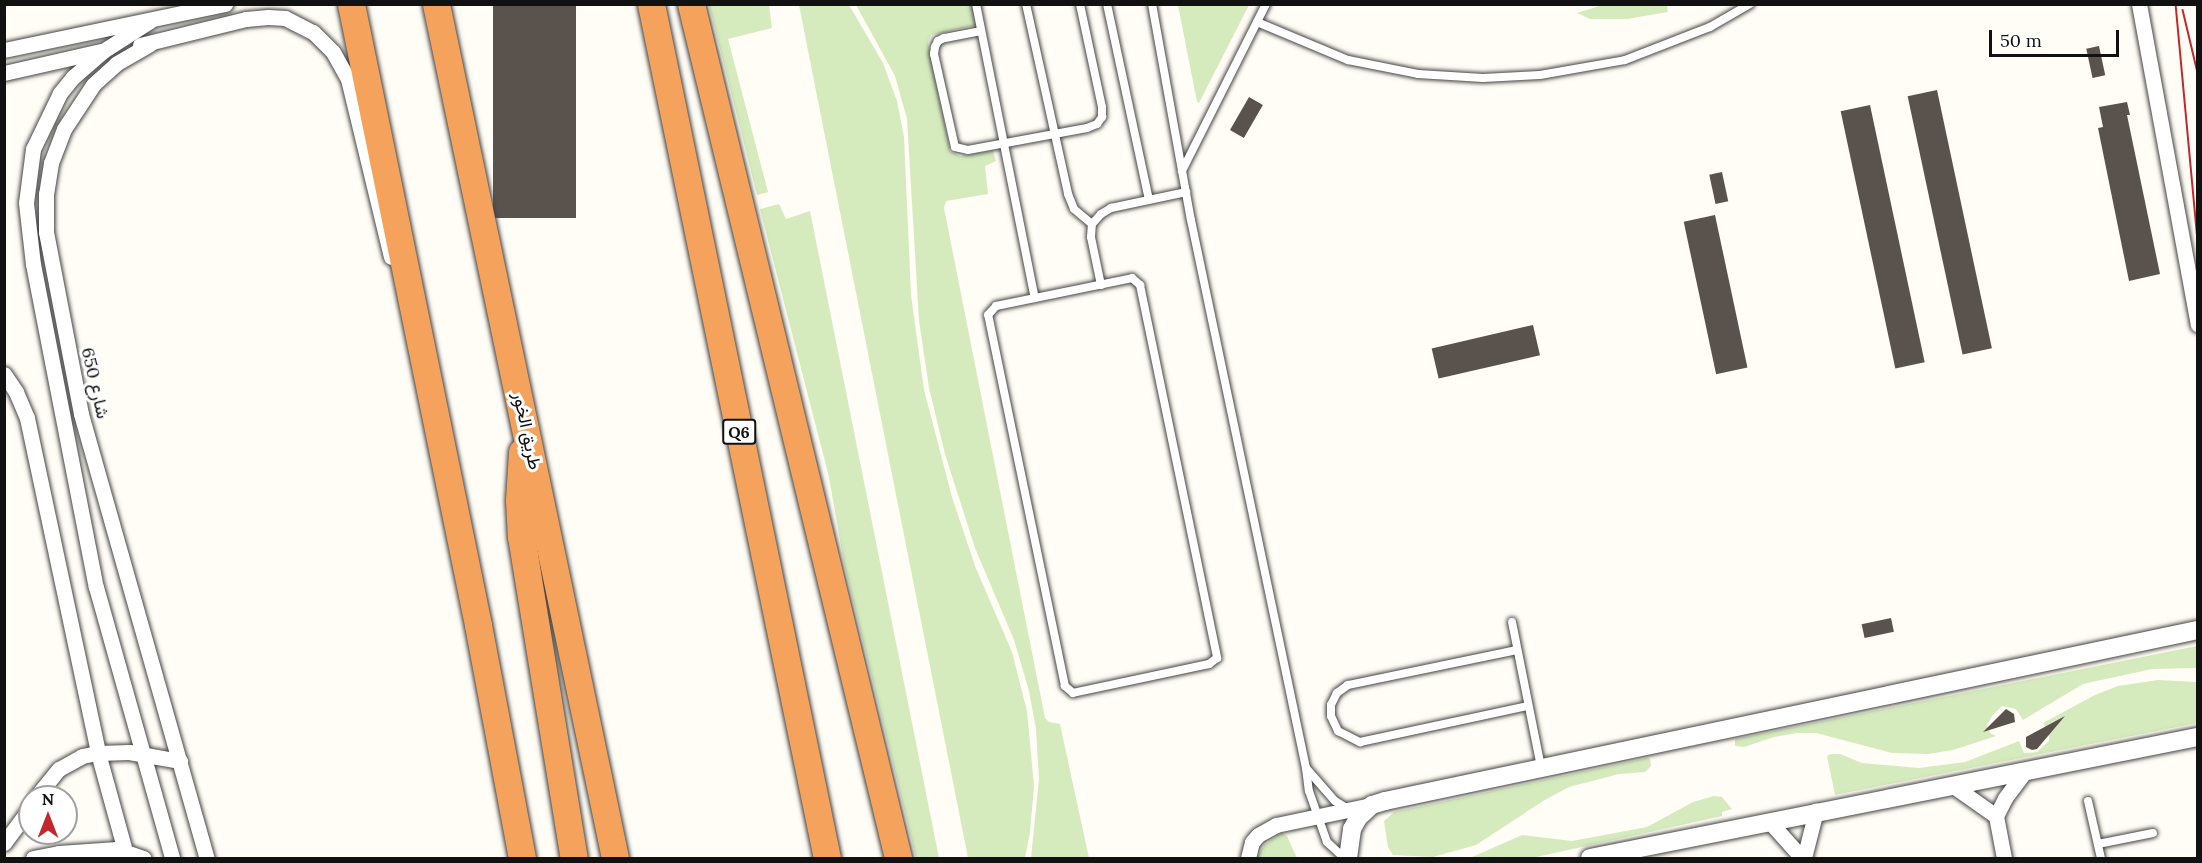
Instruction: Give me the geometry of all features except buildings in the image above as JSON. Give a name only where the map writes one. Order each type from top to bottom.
[{"type":"highway","points":[[351,4],[478,625],[522,858]]},
{"type":"highway","name":"طريق الخور","points":[[436,4],[615,858]]},
{"type":"highway","name":"Q6","points":[[651,4],[827,858]]},
{"type":"highway","points":[[691,4],[898,858]]},
{"type":"highway","points":[[526,427],[521,463],[521,536],[574,858]]},
{"type":"street","points":[[4,50],[225,4]]},
{"type":"street","points":[[2139,4],[2198,325]]},
{"type":"street","name":"شارع 650","points":[[4,73],[103,51],[150,44],[246,19],[285,18],[298,23],[324,41],[348,79],[388,251],[410,290]]},
{"type":"street","points":[[103,51],[150,21]]},
{"type":"street","name":"شارع 650","points":[[150,44],[116,64],[93,85],[64,129],[51,163],[46,194],[46,232],[81,414],[207,858]]},
{"type":"street","name":"شارع 650","points":[[103,51],[73,77],[49,111],[33,149],[26,203],[28,232],[96,587],[141,755],[172,858]]},
{"type":"street","points":[[4,374],[16,392],[27,418],[98,753],[126,854]]},
{"type":"street","points":[[1248,858],[1252,842],[1265,830],[1289,821],[2190,632],[2198,618]]},
{"type":"street","points":[[2157,744],[2198,732]]},
{"type":"street","points":[[1590,858],[2198,737]]},
{"type":"street","points":[[46,785],[59,769],[82,756],[98,753],[141,755],[180,761]]},
{"type":"street","points":[[2004,858],[1996,816],[2005,798],[2026,770]]},
{"type":"street","points":[[1952,785],[1996,816]]},
{"type":"street","points":[[1346,858],[1352,829],[1372,805]]},
{"type":"street","points":[[1803,858],[1816,812]]},
{"type":"street","points":[[1769,821],[1803,858]]},
{"type":"street","points":[[4,843],[18,824]]},
{"type":"street","points":[[33,858],[83,851],[126,854],[143,858]]},
{"type":"lane","points":[[976,4],[1035,298]]},
{"type":"lane","points":[[1026,4],[1068,194],[1074,209],[1092,224]]},
{"type":"lane","points":[[981,31],[938,41],[934,54],[955,147],[968,150],[1055,135],[1097,124],[1102,117],[1080,4]]},
{"type":"lane","points":[[1107,4],[1149,200]]},
{"type":"lane","points":[[1152,4],[1186,192],[1306,768],[1308,791],[1328,842],[1346,858]]},
{"type":"lane","points":[[1182,171],[1266,4]]},
{"type":"lane","points":[[1257,22],[1348,60],[1418,74],[1483,78],[1540,75],[1625,60],[1710,27],[1749,4]]},
{"type":"lane","points":[[1101,285],[1091,237],[1092,224],[1110,208],[1186,192]]},
{"type":"lane","points":[[1132,278],[1140,285],[1217,653],[1214,663],[1077,693],[1068,691],[1065,686],[988,321],[991,309],[996,306],[1035,298],[1132,278]]},
{"type":"lane","points":[[1512,622],[1541,768]]},
{"type":"lane","points":[[1516,650],[1348,685],[1337,693],[1331,705],[1331,716],[1338,731],[1360,742],[1528,706]]},
{"type":"lane","points":[[1306,768],[1335,801],[1349,809]]},
{"type":"lane","points":[[2088,801],[2101,858]]},
{"type":"lane","points":[[2098,844],[2153,833]]},
{"type":"green space","points":[[1606,4],[1667,5],[1668,12],[1627,19],[1590,19],[1577,13]]},
{"type":"green space","points":[[709,5],[769,5],[772,28],[728,39],[768,192],[757,195]]},
{"type":"green space","points":[[799,5],[849,5],[883,63],[897,101],[904,137],[911,295],[924,390],[952,497],[975,566],[1012,652],[1027,711],[1034,786],[1025,858],[968,858]]},
{"type":"green space","points":[[856,5],[972,5],[976,25],[931,35],[928,43],[950,151],[960,156],[993,151],[996,161],[985,166],[988,194],[946,201],[944,208],[1045,718],[1049,722],[1060,724],[1089,858],[1031,858],[1039,779],[1036,729],[1029,691],[1014,640],[975,548],[945,454],[929,388],[919,321],[907,119],[895,76]]},
{"type":"green space","points":[[1178,5],[1249,5],[1199,103],[1197,102]]},
{"type":"green space","points":[[779,204],[786,219],[810,211],[939,858],[916,858],[844,563],[829,477],[760,209]]},
{"type":"green space","points":[[2197,646],[2197,668],[2152,669],[2083,684],[2023,720],[2016,709],[2002,706],[1987,725],[1990,733],[1996,736],[1953,750],[1928,754],[1892,753],[1816,733],[1797,733],[1774,737],[1744,747],[1735,746],[1735,739]]},
{"type":"green space","points":[[2158,680],[2197,682],[2197,723],[1835,795],[1827,756],[1831,754],[1840,754],[1862,763],[1919,768],[1965,762],[2019,741],[2024,753],[2037,752],[2049,741],[2049,733],[2043,723],[2095,695],[2118,686]]},
{"type":"green space","points":[[1650,759],[1651,766],[1645,772],[1619,774],[1569,787],[1543,801],[1476,845],[1433,857],[1393,855],[1388,847],[1384,821],[1394,812]]},
{"type":"green space","points":[[1714,796],[1722,797],[1732,809],[1722,812],[1722,816],[1532,858],[1470,858],[1522,835],[1572,841],[1647,827],[1693,802]]},
{"type":"green space","points":[[1282,833],[1287,836],[1297,858],[1257,858],[1264,845]]},
{"type":"tram line","points":[[2176,4],[2198,239]]},
{"type":"tram line","points":[[2183,10],[2198,73]]}]
